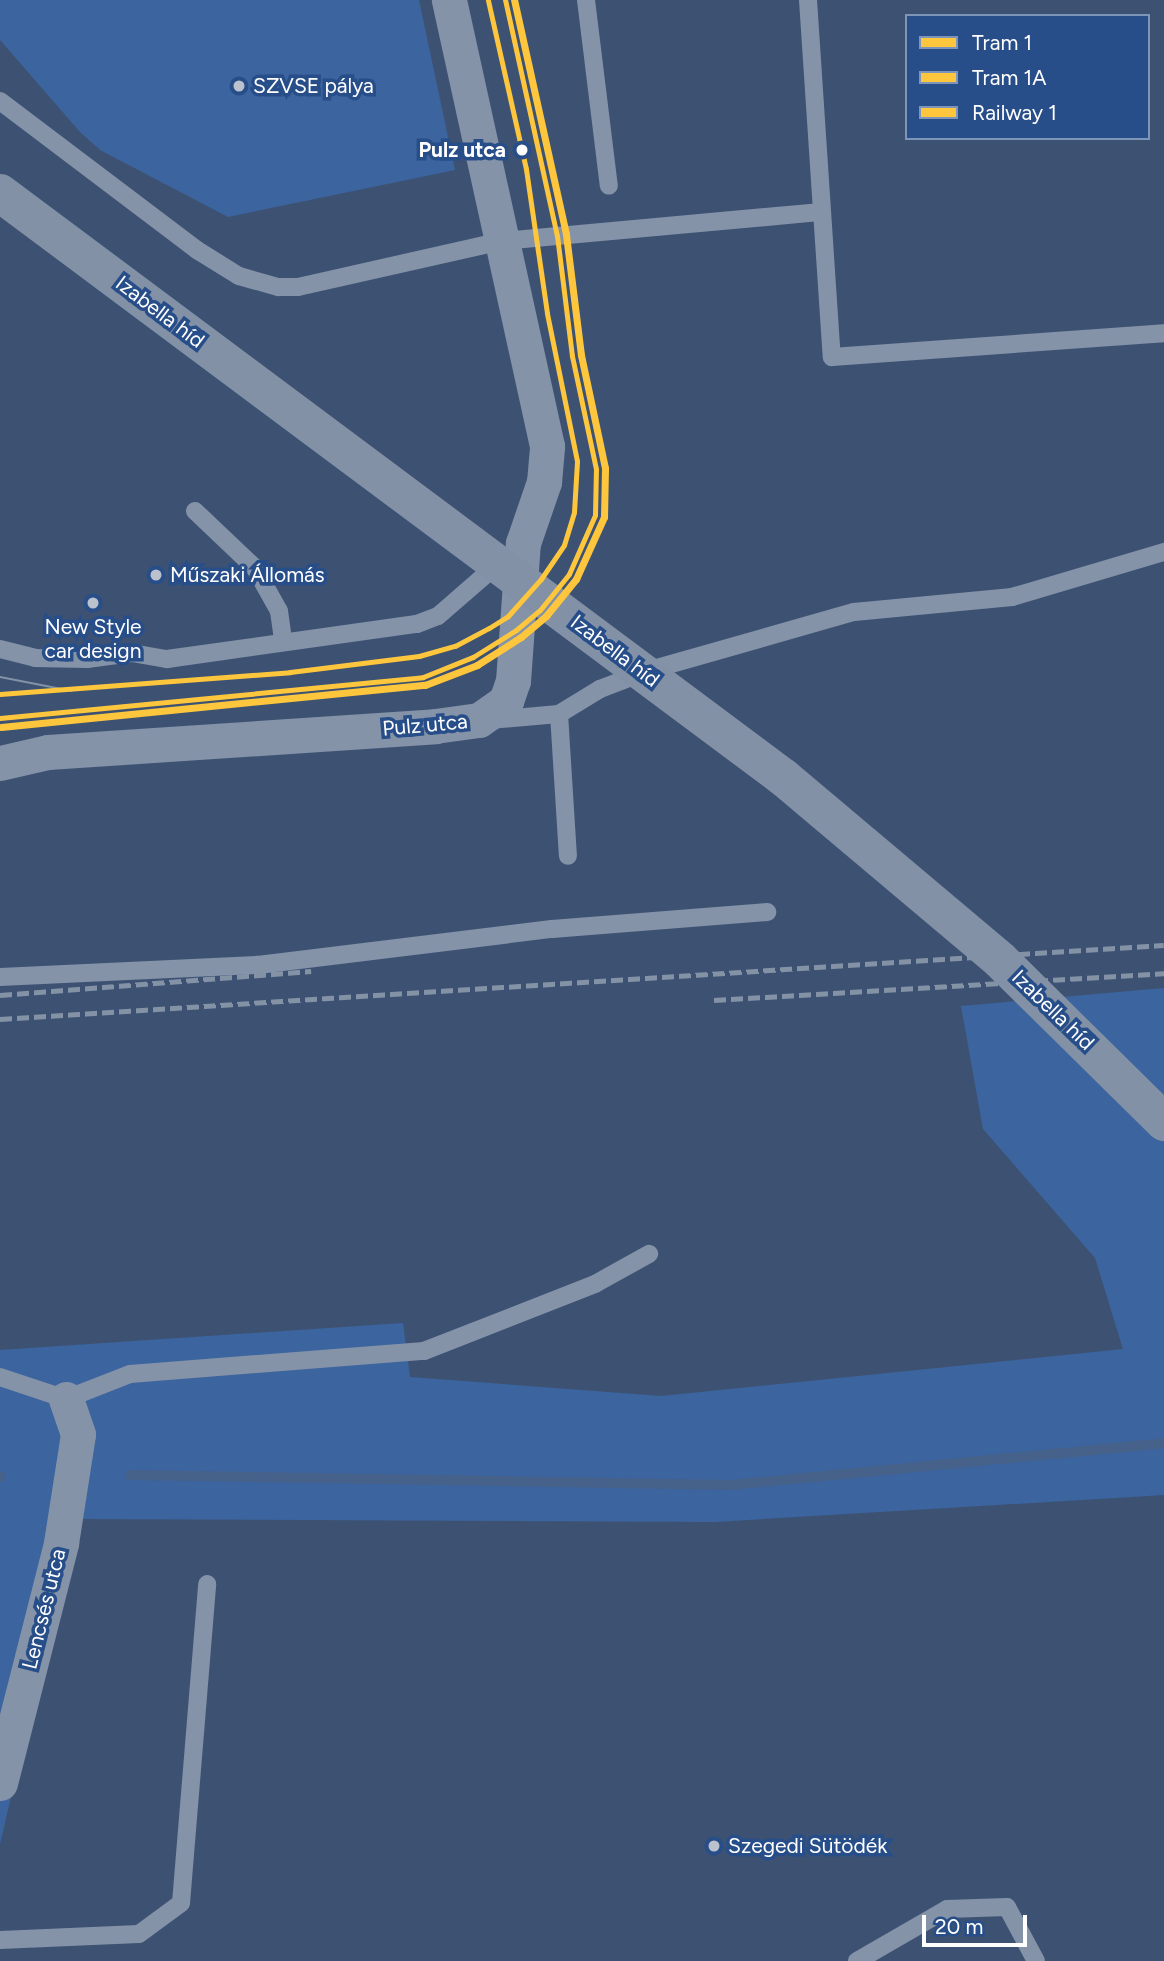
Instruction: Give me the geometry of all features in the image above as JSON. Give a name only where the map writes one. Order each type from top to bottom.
[{"type":"main road","name":"Izabella híd","points":[[0,193],[783,777],[1000,960],[1164,1122]]},
{"type":"street","name":"Pulz utca","points":[[6,756],[479,720],[499,710],[511,691],[523,543],[544,482],[547,446],[449,0]]},
{"type":"street","name":"Lencsés utca","points":[[0,1783],[61,1543],[78,1434],[66,1399]]},
{"type":"lane","points":[[586,0],[609,186]]},
{"type":"lane","points":[[808,0],[832,357],[1164,333]]},
{"type":"lane","points":[[0,100],[197,250],[239,276],[259,282],[298,287],[502,241],[822,212]]},
{"type":"lane","points":[[195,511],[255,568],[279,611],[283,641]]},
{"type":"lane","points":[[0,649],[35,658],[132,653],[167,659],[417,624],[438,616],[523,543]]},
{"type":"lane","points":[[479,720],[559,714],[600,690],[650,670],[854,612],[1012,597],[1164,552]]},
{"type":"lane","points":[[559,714],[568,856]]},
{"type":"lane","points":[[0,977],[258,965],[552,929],[767,912]]},
{"type":"lane","points":[[0,1377],[66,1399],[130,1374],[424,1351],[595,1284],[649,1254]]},
{"type":"lane","points":[[0,1940],[139,1934],[181,1903],[207,1584]]},
{"type":"lane","points":[[857,1961],[947,1909],[1007,1907],[1035,1961]]},
{"type":"shaded area","name":"SZVSE pálya","points":[[0,0],[419,0],[455,170],[228,217],[100,150],[80,132],[0,40]]},
{"type":"shaded area","points":[[1164,988],[1164,1495],[714,1522],[76,1519],[0,1844],[0,1350],[403,1323],[410,1377],[661,1396],[1123,1349],[1095,1258],[983,1129],[961,1006]]},
{"type":"waterway","points":[[130,1475],[730,1485],[1164,1443]]},
{"type":"tram line","name":"1A","points":[[0,694],[290,672],[419,656],[455,646],[489,628],[508,616],[541,579],[564,545],[574,512],[577,461],[547,313],[526,169],[488,0]]},
{"type":"tram line","name":"1","points":[[0,718],[423,677],[473,657],[516,630],[540,610],[569,574],[595,515],[596,469],[572,356],[557,236],[505,0]]},
{"type":"tram line","points":[[0,677],[72,691]]},
{"type":"railway","points":[[0,1019],[1164,945]]},
{"type":"railway","points":[[0,995],[311,971]]},
{"type":"railway","points":[[714,1000],[1164,973]]},
{"type":"rail line","name":"1","points":[[1,727],[425,685],[477,665],[521,637],[546,616],[576,579],[604,517],[605,468],[581,355],[566,234],[514,0]]},
{"type":"place","name":"SZVSE pálya","points":[[239,86]]},
{"type":"place","name":"Pulz utca","points":[[522,150]]},
{"type":"place","name":"Műszaki Állomás","points":[[156,575]]},
{"type":"place","name":"New Style car design","points":[[93,603]]},
{"type":"place","name":"Szegedi Sütödék","points":[[714,1846]]}]
